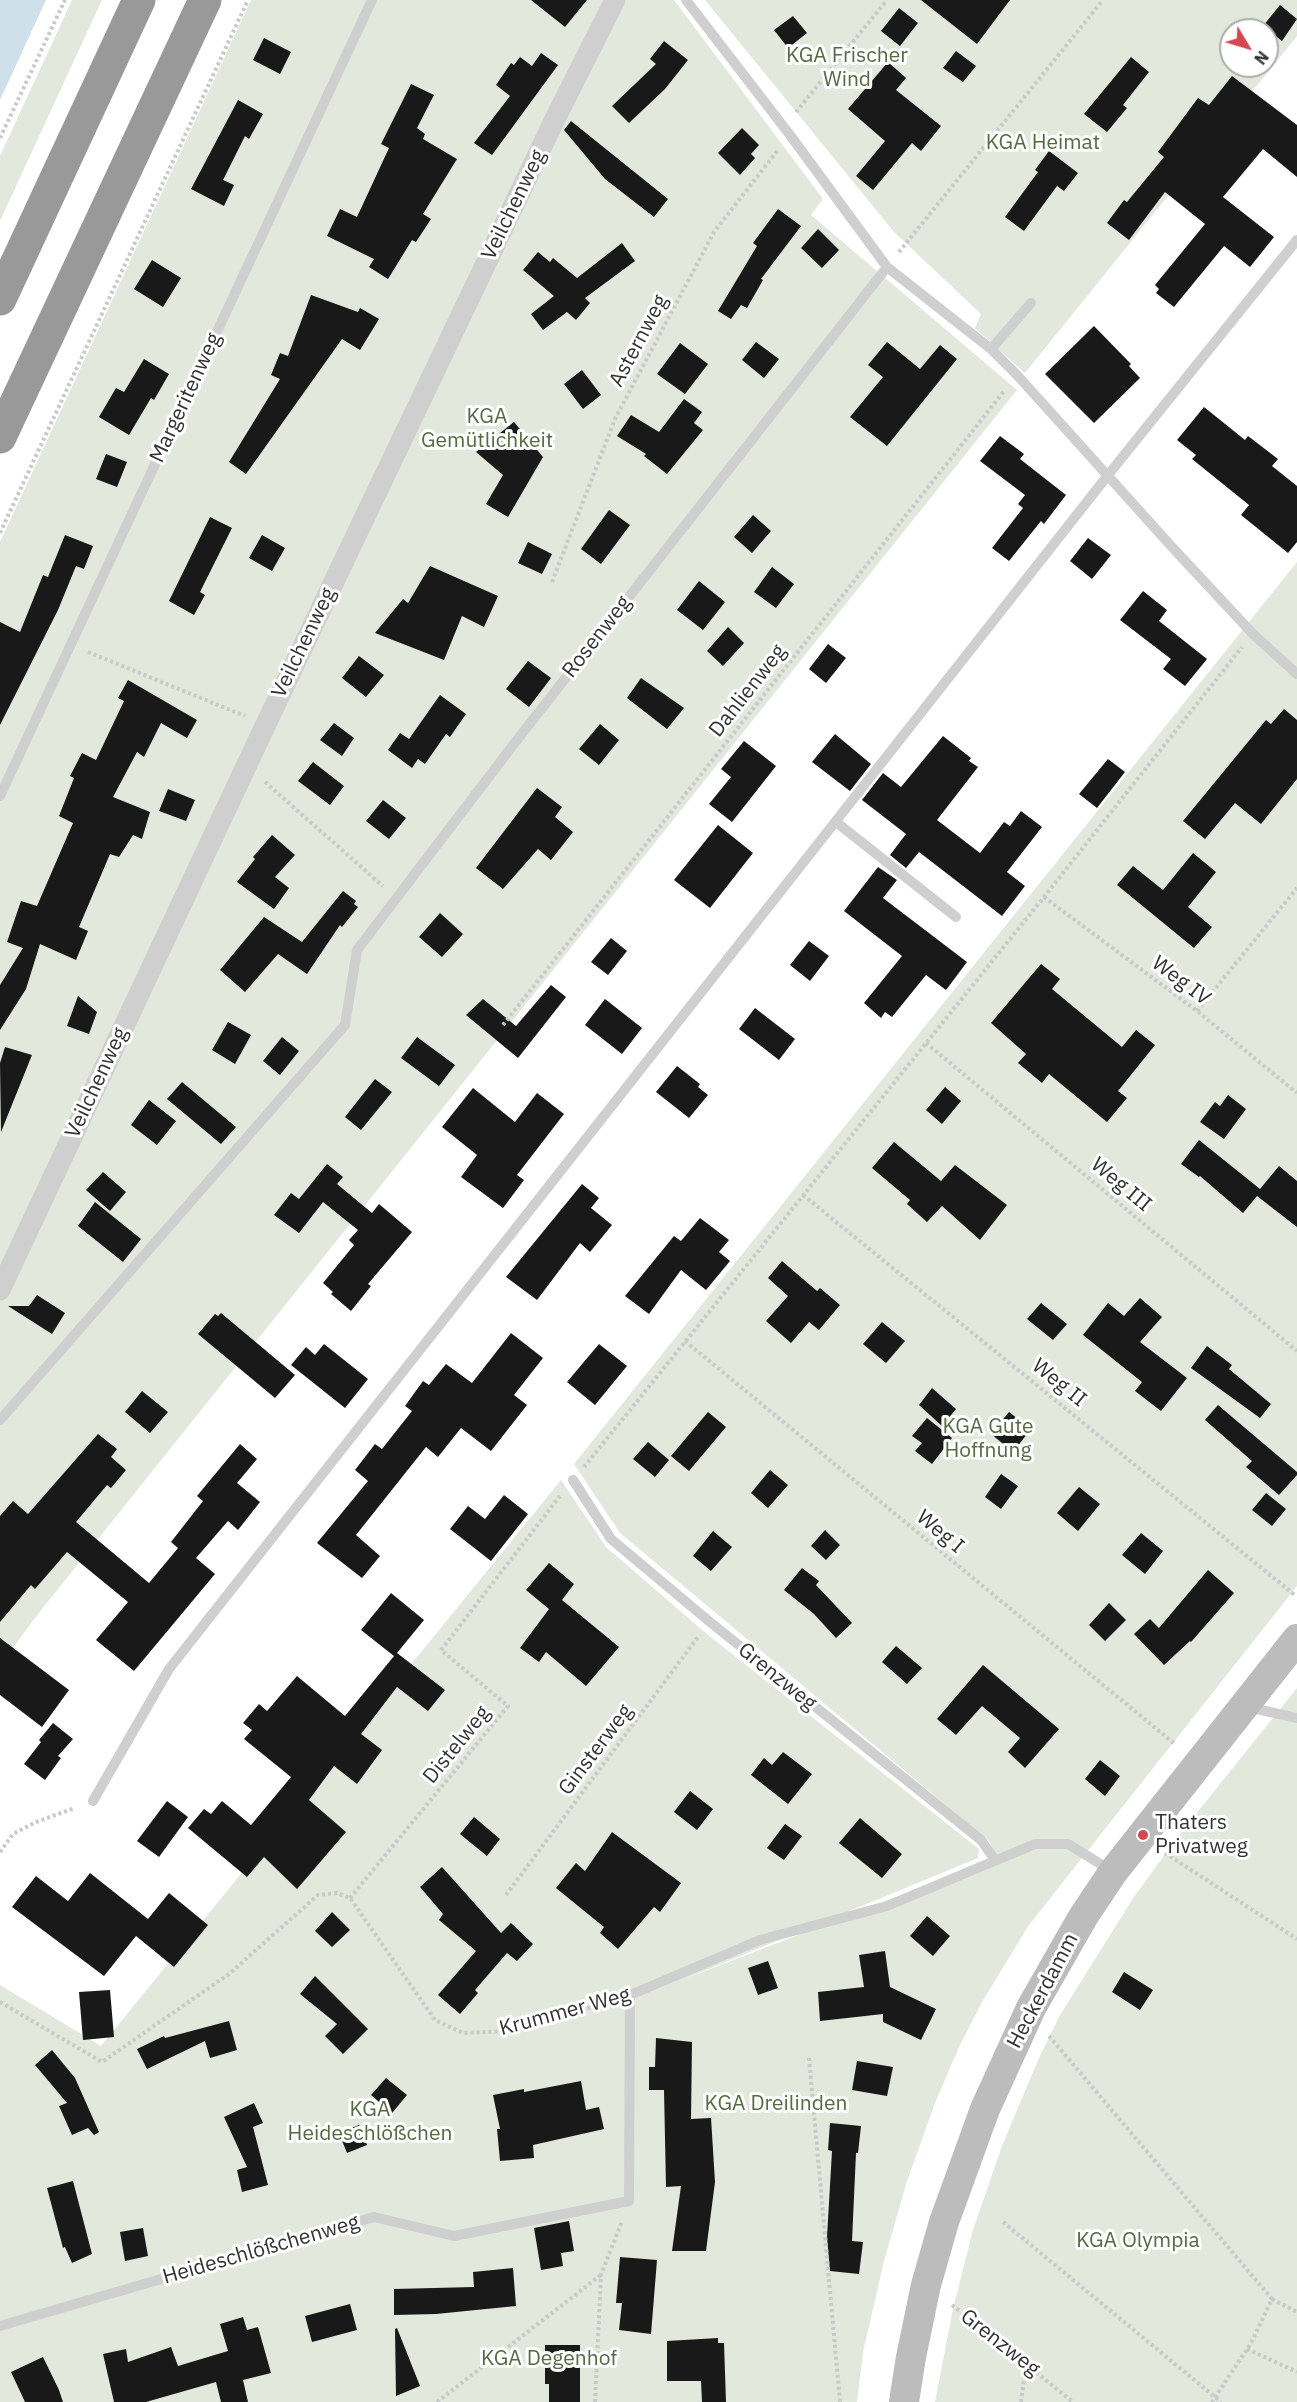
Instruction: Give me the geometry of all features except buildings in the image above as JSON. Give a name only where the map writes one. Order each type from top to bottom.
[{"type":"highway","points":[[0,300],[139,0]]},
{"type":"highway","points":[[0,437],[205,0]]},
{"type":"street","name":"Veilchenweg","points":[[0,1290],[266,724],[554,121],[615,0]]},
{"type":"street","name":"Heckerdamm","points":[[904,2402],[926,2285],[962,2169],[990,2096],[1047,1979],[1083,1917],[1113,1872],[1297,1638]]},
{"type":"lane","name":"Margeritenweg","points":[[0,796],[372,0]]},
{"type":"lane","points":[[686,0],[787,131],[887,267],[991,350],[1017,375],[1172,548],[1253,634],[1297,674]]},
{"type":"lane","points":[[93,1801],[169,1669],[1108,475],[1297,240]]},
{"type":"lane","name":"Rosenweg","points":[[0,1420],[345,1025],[357,950],[887,267]]},
{"type":"lane","points":[[991,350],[1031,303]]},
{"type":"lane","points":[[836,822],[956,917]]},
{"type":"lane","name":"Grenzweg","points":[[573,1480],[612,1539],[710,1622],[981,1840],[995,1860]]},
{"type":"lane","points":[[1245,1706],[1297,1718]]},
{"type":"lane","name":"Krummer Weg","points":[[630,1995],[760,1940],[887,1906],[1035,1844],[1068,1844],[1113,1872]]},
{"type":"lane","points":[[629,2200],[630,1995]]},
{"type":"lane","name":"Heideschlößchenweg","points":[[0,2326],[374,2217],[454,2236],[629,2200]]},
{"type":"path","points":[[0,138],[65,0]]},
{"type":"path","points":[[0,533],[248,0]]},
{"type":"path","name":"Asternweg","points":[[552,582],[615,419],[714,232],[787,131],[887,0]]},
{"type":"path","points":[[887,267],[1103,0]]},
{"type":"path","name":"Dahlienweg","points":[[503,1025],[1017,375]]},
{"type":"path","points":[[573,1480],[1044,897],[1253,634]]},
{"type":"path","points":[[69,645],[266,724]]},
{"type":"path","points":[[246,766],[396,897]]},
{"type":"path","points":[[1197,1011],[1297,888]]},
{"type":"path","name":"Weg IV","points":[[1044,897],[1197,1011],[1297,1093]]},
{"type":"path","name":"Weg III","points":[[926,1043],[1297,1351]]},
{"type":"path","name":"Weg II","points":[[803,1195],[1296,1596]]},
{"type":"path","name":"Weg I","points":[[685,1341],[1176,1745]]},
{"type":"path","name":"Distelweg","points":[[350,1898],[508,1706],[441,1650],[573,1480]]},
{"type":"path","name":"Ginsterweg","points":[[506,1895],[710,1622]]},
{"type":"path","points":[[0,1852],[13,1834],[36,1822],[93,1801]]},
{"type":"path","points":[[1161,1851],[1297,1939]]},
{"type":"path","points":[[0,2002],[102,2062],[229,1974],[318,1895],[338,1893],[350,1898]]},
{"type":"path","name":"Krummer Weg","points":[[350,1898],[435,2020],[463,2033],[509,2031],[630,1995]]},
{"type":"path","points":[[1046,2033],[1272,2299],[1297,2312]]},
{"type":"path","points":[[809,2058],[840,2402]]},
{"type":"path","points":[[595,2402],[601,2275],[629,2200]]},
{"type":"path","points":[[1003,2222],[1214,2400],[1221,2402]]},
{"type":"path","points":[[437,2402],[601,2275]]},
{"type":"path","name":"Grenzweg","points":[[926,2285],[1073,2402]]},
{"type":"path","points":[[1214,2400],[1247,2349],[1272,2299]]},
{"type":"path","points":[[1247,2349],[1297,2372]]},
{"type":"path","points":[[1021,2402],[1026,2365]]},
{"type":"green space","points":[[72,0],[102,0],[0,221],[0,156]]},
{"type":"green space","name":"KGA Gemütlichkeit","points":[[251,0],[674,0],[823,199],[811,215],[1017,390],[38,1614],[0,1665],[0,542]]},
{"type":"green space","name":"KGA Heimat","points":[[705,0],[1297,0],[1297,36],[1279,58],[1279,18],[1219,18],[1219,78],[1263,78],[1025,373],[975,328],[981,314],[894,232]]},
{"type":"green space","points":[[1297,562],[1297,1586],[1029,1925],[982,2002],[959,2047],[935,2103],[907,2181],[884,2261],[863,2352],[857,2402],[0,2402],[0,1985],[101,2046],[561,1480],[606,1547],[708,1635],[979,1849],[978,1858],[682,1980],[997,1858],[989,1841],[620,1533],[574,1464]]},
{"type":"green space","name":"KGA Olympia","points":[[1297,1688],[1297,2402],[935,2402],[953,2309],[973,2230],[1002,2146],[1060,2015],[1134,1897],[1179,1835]]},
{"type":"shaded area","points":[[0,0],[46,0],[0,100]]},
{"type":"place","name":"Thaters Privatweg","points":[[1143,1835]]},
{"type":"park label","name":"KGA Frischer Wind","points":[[847,68]]},
{"type":"park label","name":"KGA Gute Hoffnung","points":[[988,1439]]},
{"type":"park label","name":"KGA Dreilinden","points":[[776,2104]]},
{"type":"park label","name":"KGA Heideschlößchen","points":[[370,2122]]},
{"type":"park label","name":"KGA Degenhof","points":[[549,2359]]}]
